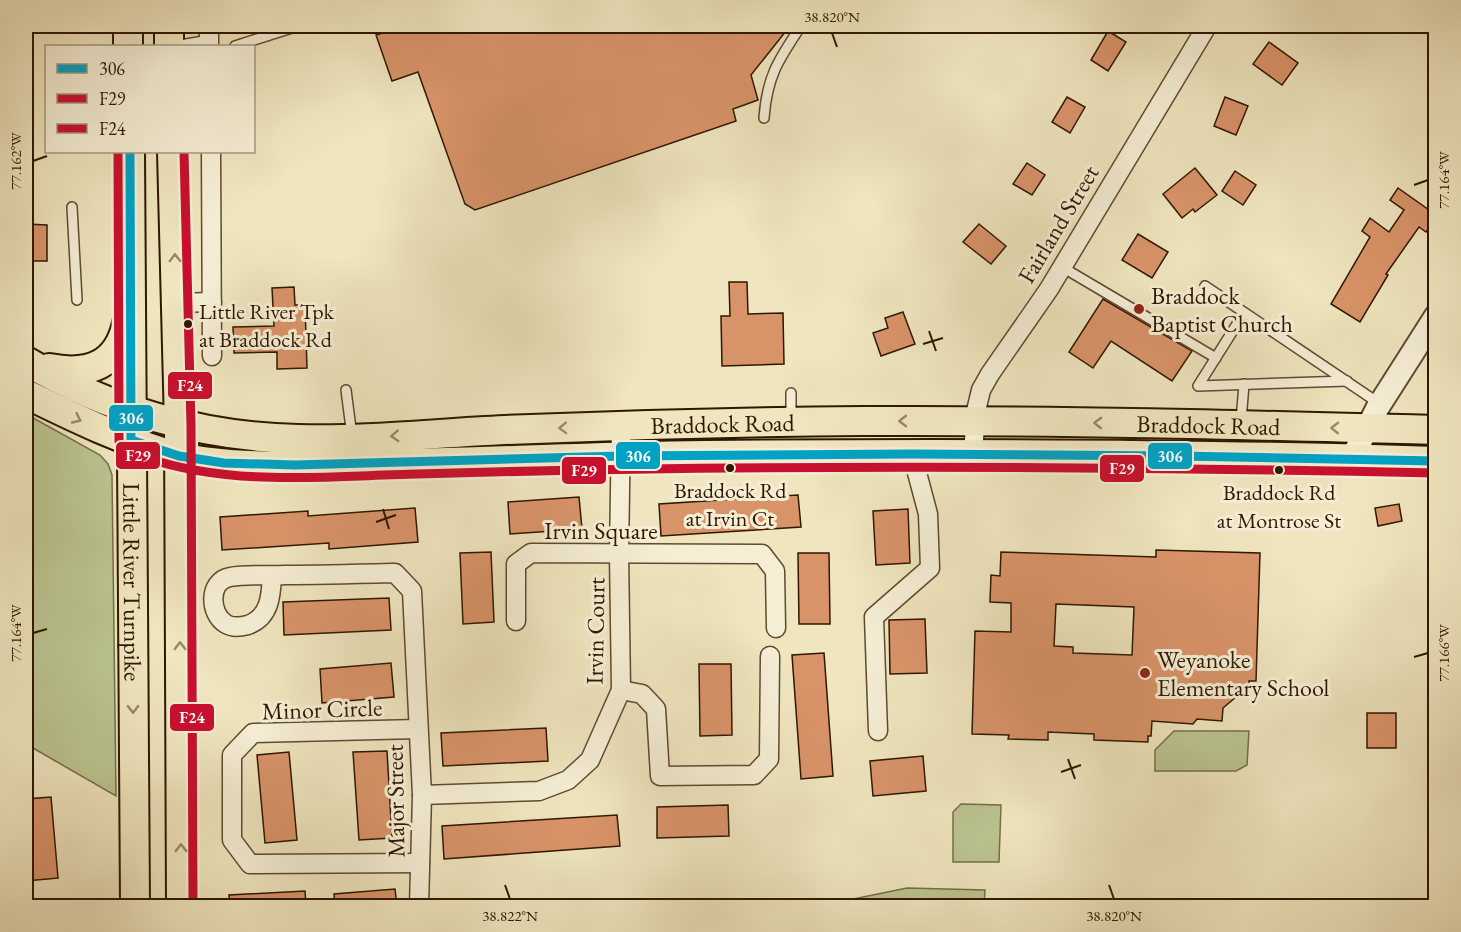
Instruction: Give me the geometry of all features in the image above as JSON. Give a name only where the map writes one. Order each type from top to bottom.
[{"type":"main road","points":[[128,26],[128,45]]},
{"type":"main road","points":[[169,26],[169,45]]},
{"type":"main road","name":"Little River Turnpike","points":[[130,153],[130,440],[135,906]]},
{"type":"main road","name":"Little River Turnpike","points":[[172,153],[179,425],[181,906]]},
{"type":"main road","points":[[26,361],[66,371],[92,369],[105,362],[118,346],[126,329],[131,303]]},
{"type":"main road","name":"Braddock Road","points":[[26,361],[92,393],[179,425],[261,437],[299,439],[504,430],[975,421],[1436,430]]},
{"type":"main road","name":"Braddock Road","points":[[26,394],[110,434],[179,456],[224,463],[295,465],[621,456],[912,454],[1352,458],[1436,461]]},
{"type":"street","name":"Fairland Street","points":[[973,454],[975,421],[981,390],[1049,289],[1207,26]]},
{"type":"street","points":[[211,153],[212,356]]},
{"type":"street","points":[[176,303],[212,302]]},
{"type":"street","points":[[1352,458],[1380,404],[1436,316]]},
{"type":"street","name":"Irvin Court","points":[[422,795],[539,791],[568,780],[590,760],[621,690],[619,554],[621,427]]},
{"type":"street","points":[[878,731],[874,617],[930,568],[928,514],[912,454]]},
{"type":"street","name":"Irvin Square","points":[[516,621],[516,564],[531,553],[762,554],[776,571],[776,628]]},
{"type":"street","name":"Major Street","points":[[272,576],[395,573],[412,591],[422,795],[419,906]]},
{"type":"street","points":[[621,690],[642,694],[656,710],[660,776],[754,775],[769,759],[770,656]]},
{"type":"street","name":"Minor Circle","points":[[418,729],[253,733],[232,754],[232,840],[250,864],[420,863]]},
{"type":"lane","points":[[238,45],[298,26]]},
{"type":"lane","points":[[764,117],[765,97],[776,64],[801,26]]},
{"type":"lane","points":[[179,45],[209,37]]},
{"type":"lane","points":[[72,207],[77,300]]},
{"type":"lane","points":[[1062,267],[1216,358]]},
{"type":"lane","points":[[1205,286],[1380,404]]},
{"type":"lane","points":[[1244,313],[1198,386],[1347,381]]},
{"type":"lane","points":[[1240,426],[1244,384]]},
{"type":"lane","points":[[346,390],[353,438]]},
{"type":"lane","points":[[791,393],[791,423]]},
{"type":"green space","points":[[26,414],[100,455],[108,464],[112,475],[116,796],[26,744]]},
{"type":"green space","points":[[1174,731],[1249,731],[1247,765],[1236,771],[1155,771],[1155,750]]},
{"type":"green space","points":[[961,804],[1001,805],[999,862],[953,862],[953,812]]},
{"type":"green space","points":[[907,888],[985,890],[984,906],[819,906]]},
{"type":"building","points":[[406,26],[790,26],[751,75],[758,100],[733,109],[736,121],[475,210],[465,204],[418,72],[392,81],[376,35]]},
{"type":"building","points":[[1108,31],[1126,42],[1108,71],[1091,60]]},
{"type":"building","points":[[1269,42],[1298,63],[1282,85],[1253,64]]},
{"type":"building","points":[[1067,97],[1085,107],[1070,133],[1052,122]]},
{"type":"building","points":[[1225,97],[1248,106],[1236,135],[1214,126]]},
{"type":"building","points":[[1027,163],[1045,175],[1032,195],[1013,184]]},
{"type":"building","points":[[1195,168],[1217,195],[1195,212],[1193,209],[1182,218],[1163,194]]},
{"type":"building","points":[[1235,171],[1256,185],[1243,205],[1222,191]]},
{"type":"building","points":[[1398,188],[1436,215],[1436,219],[1426,232],[1419,227],[1386,274],[1388,275],[1360,322],[1331,304],[1370,237],[1362,231],[1370,218],[1389,232],[1404,210],[1390,200]]},
{"type":"building","points":[[26,224],[47,225],[47,261],[26,261]]},
{"type":"building","points":[[979,224],[1006,246],[991,264],[963,242]]},
{"type":"building","points":[[1138,234],[1168,252],[1152,278],[1122,260]]},
{"type":"building","points":[[729,282],[747,282],[748,314],[783,313],[784,364],[722,366],[721,316],[730,316]]},
{"type":"building","points":[[294,287],[295,305],[305,305],[307,368],[277,369],[277,352],[234,353],[233,327],[274,326],[272,288]]},
{"type":"building","points":[[1103,299],[1192,351],[1172,381],[1111,341],[1093,368],[1069,352]]},
{"type":"building","points":[[903,312],[915,344],[881,356],[873,333],[888,328],[885,318]]},
{"type":"building","points":[[798,495],[801,527],[661,536],[659,504]]},
{"type":"building","points":[[579,497],[582,529],[510,534],[508,502]]},
{"type":"building","points":[[1399,504],[1402,521],[1378,526],[1375,508]]},
{"type":"building","points":[[415,508],[418,542],[329,549],[329,543],[222,550],[220,517],[308,511],[308,516]]},
{"type":"building","points":[[908,509],[910,563],[876,565],[873,511]]},
{"type":"building","points":[[1156,550],[1260,553],[1256,681],[1249,681],[1248,698],[1236,697],[1223,708],[1222,721],[1197,719],[1193,724],[1152,721],[1151,736],[1148,736],[1148,742],[1094,740],[1094,734],[1048,732],[1048,740],[1008,739],[1009,735],[972,734],[975,631],[1011,632],[1011,603],[990,602],[991,575],[1000,576],[1001,552],[1156,557]],"holes":[[[1056,604],[1134,607],[1132,655],[1073,653],[1073,647],[1054,646]]]},
{"type":"building","points":[[491,552],[494,622],[463,624],[460,553]]},
{"type":"building","points":[[798,553],[829,553],[830,624],[799,624]]},
{"type":"building","points":[[389,598],[391,630],[284,635],[283,602]]},
{"type":"building","points":[[925,619],[927,673],[890,674],[889,620]]},
{"type":"building","points":[[824,653],[833,776],[801,779],[792,655]]},
{"type":"building","points":[[391,663],[394,697],[322,703],[320,669]]},
{"type":"building","points":[[699,664],[731,664],[732,735],[700,736]]},
{"type":"building","points":[[1367,713],[1396,713],[1396,748],[1367,748]]},
{"type":"building","points":[[546,728],[548,761],[443,766],[441,733]]},
{"type":"building","points":[[387,751],[392,838],[359,840],[353,752]]},
{"type":"building","points":[[289,752],[297,840],[265,843],[257,755]]},
{"type":"building","points":[[923,756],[926,791],[873,796],[870,761]]},
{"type":"building","points":[[51,797],[58,878],[26,881],[26,799]]},
{"type":"building","points":[[728,805],[729,836],[657,838],[657,807]]},
{"type":"building","points":[[617,815],[620,846],[444,859],[442,826]]},
{"type":"building","points":[[395,889],[397,906],[335,906],[334,894]]},
{"type":"building","points":[[305,891],[306,906],[230,906],[229,895]]},
{"type":"transit line","name":"F29","points":[[118,153],[119,442],[131,453],[180,467],[213,473],[281,478],[799,467],[1436,473]]},
{"type":"transit line","name":"306","points":[[130,153],[131,440],[179,456],[224,463],[295,465],[621,456],[912,454],[1436,461]]},
{"type":"transit line","name":"F24","points":[[184,153],[191,425],[193,906]]},
{"type":"place","name":"Braddock Baptist Church","points":[[1139,309]]},
{"type":"place","name":"Little River Tpk at Braddock Rd","points":[[188,324]]},
{"type":"place","name":"Braddock Rd at Irvin Ct","points":[[730,468]]},
{"type":"place","name":"Braddock Rd at Montrose St","points":[[1279,470]]},
{"type":"place","name":"Weyanoke Elementary School","points":[[1145,673]]}]
